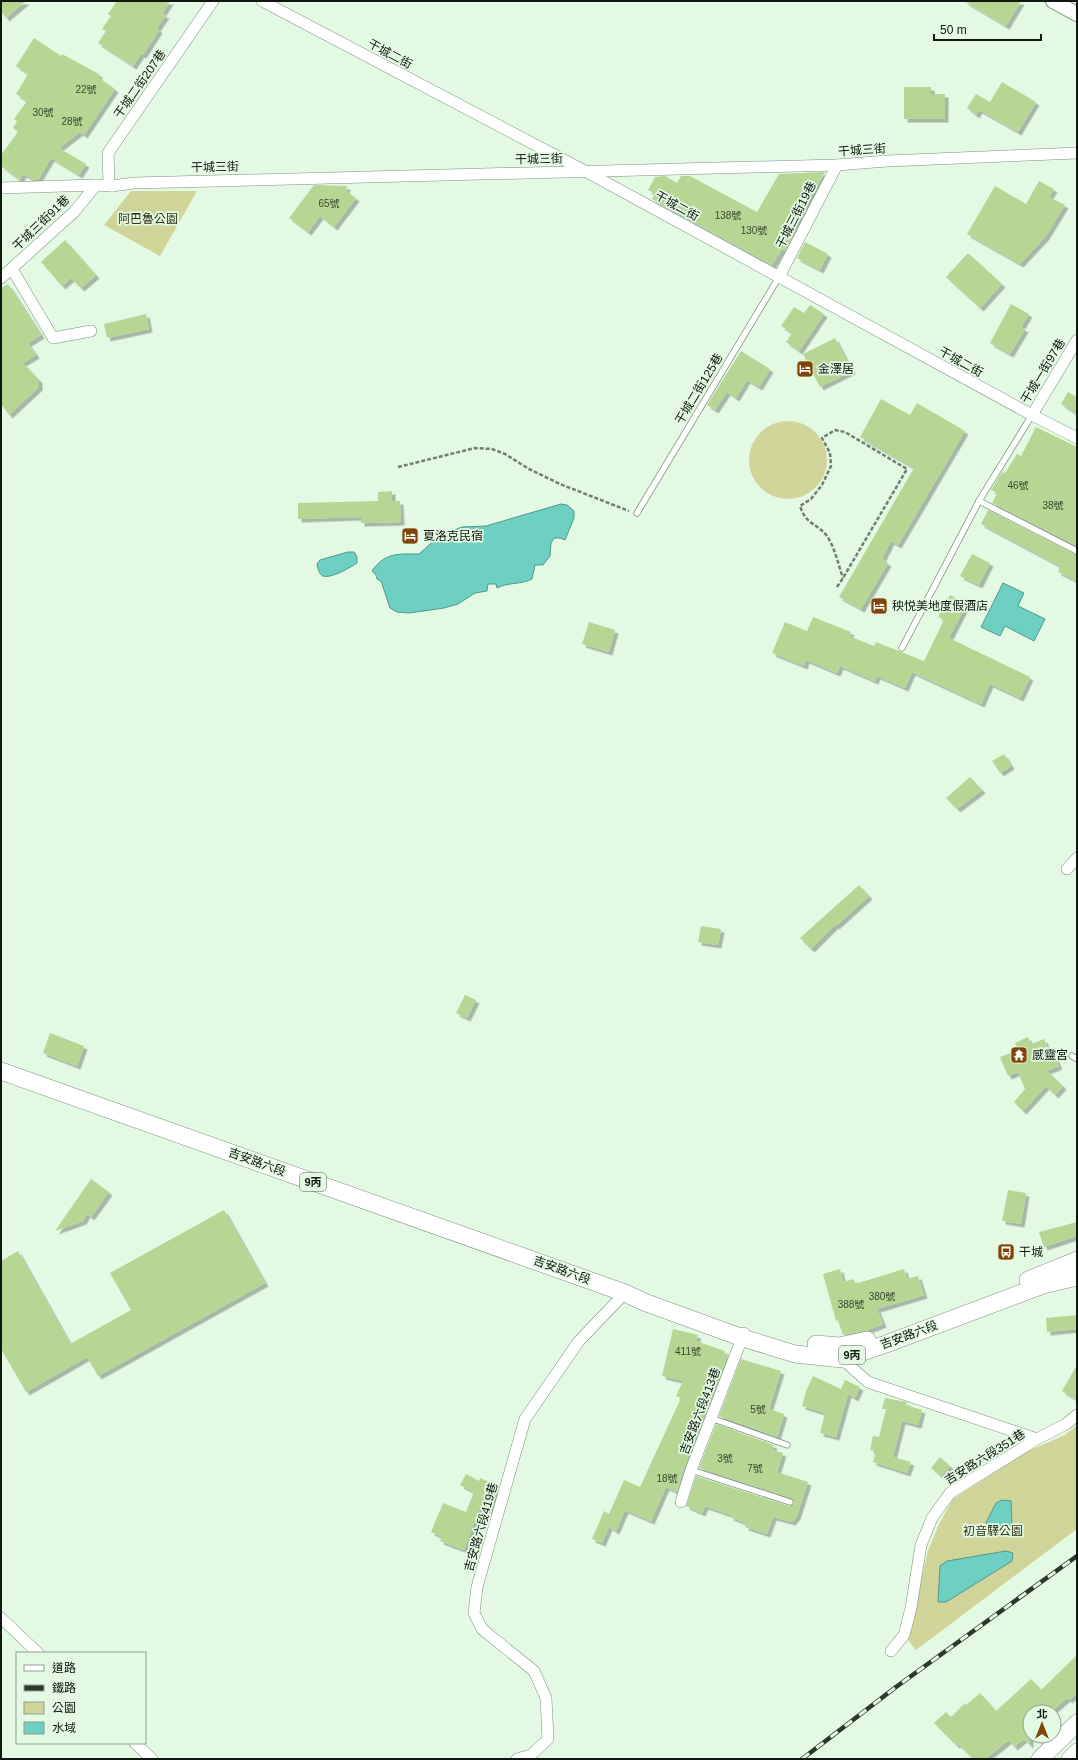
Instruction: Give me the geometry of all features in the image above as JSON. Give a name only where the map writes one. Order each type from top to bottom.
[{"type":"main road","name":"吉安路六段","points":[[1,1071],[625,1293],[644,1302],[744,1334],[795,1354],[840,1353],[893,1342],[1043,1285],[1077,1277]]},
{"type":"main road","name":"吉安路六段","points":[[840,1353],[1077,1260]]},
{"type":"main road","points":[[1040,1759],[1077,1724]]},
{"type":"main road","points":[[1070,1759],[1077,1752]]},
{"type":"street","name":"干城二街207巷","points":[[112,186],[109,184],[108,153],[213,1]]},
{"type":"street","name":"干城二街","points":[[262,1],[585,171],[1032,415],[1077,438]]},
{"type":"street","points":[[1053,1],[1077,14]]},
{"type":"street","name":"干城三街","points":[[1,188],[96,185],[112,186],[134,183],[837,165],[887,161],[1077,153]]},
{"type":"street","name":"干城三街19巷","points":[[779,277],[837,165]]},
{"type":"street","name":"干城三街91巷","points":[[1,278],[74,212],[96,185]]},
{"type":"street","points":[[12,269],[53,338],[91,331]]},
{"type":"street","name":"干城一街97巷","points":[[1032,415],[1077,340]]},
{"type":"street","points":[[1067,869],[1077,858]]},
{"type":"street","name":"吉安路六段419巷","points":[[517,1759],[531,1755],[548,1739],[546,1698],[534,1671],[482,1629],[474,1613],[477,1587],[525,1419],[579,1342],[625,1293]]},
{"type":"street","name":"吉安路六段413巷","points":[[681,1502],[691,1470],[744,1334]]},
{"type":"street","points":[[840,1353],[868,1382],[1037,1439]]},
{"type":"street","name":"吉安路六段351巷","points":[[891,1651],[904,1635],[911,1608],[921,1545],[932,1518],[950,1493],[1037,1439],[1066,1424],[1077,1415]]},
{"type":"street","points":[[1,1618],[37,1652]]},
{"type":"street","points":[[136,1744],[152,1759]]},
{"type":"lane","name":"干城二街125巷","points":[[637,513],[779,277]]},
{"type":"lane","points":[[902,648],[980,501],[1032,415]]},
{"type":"lane","points":[[980,501],[1077,551]]},
{"type":"lane","points":[[711,1418],[787,1445]]},
{"type":"lane","points":[[691,1470],[790,1502]]},
{"type":"path","points":[[837,587],[843,578],[907,469],[845,432],[836,430],[822,438],[830,452],[831,466],[822,485],[811,499],[800,506],[803,516],[826,535],[833,548],[843,578]]},
{"type":"path","points":[[398,467],[475,448],[492,449],[505,454],[529,469],[560,484],[624,510],[637,513]]},
{"type":"green space","name":"阿巴魯公園","points":[[131,191],[197,191],[160,256],[104,225]]},
{"type":"green space","points":[[780,421],[796,421],[810,427],[821,438],[827,452],[827,468],[821,482],[810,493],[796,499],[780,499],[766,493],[755,482],[749,468],[749,452],[755,438],[766,427]]},
{"type":"green space","name":"初音驛公園","points":[[1077,1425],[1077,1529],[916,1650],[907,1639],[928,1551],[939,1524],[953,1499],[1026,1452],[1065,1435]]},
{"type":"water","points":[[561,504],[567,505],[574,511],[574,518],[565,540],[554,538],[551,543],[550,556],[543,565],[535,565],[532,579],[528,581],[497,588],[496,584],[488,584],[487,591],[475,593],[458,604],[444,608],[409,613],[397,612],[390,608],[381,581],[377,579],[376,575],[372,571],[382,560],[387,557],[399,554],[419,554],[439,536],[462,527],[486,526]]},
{"type":"water","points":[[348,552],[354,552],[357,557],[357,563],[331,576],[323,576],[321,574],[317,564],[320,560]]},
{"type":"water","points":[[1003,583],[1024,593],[1018,606],[1045,619],[1034,641],[1005,626],[1000,636],[981,627]]},
{"type":"water","points":[[1002,1500],[1011,1501],[1012,1526],[992,1530],[986,1523],[996,1503]]},
{"type":"water","points":[[1006,1551],[1013,1553],[1012,1561],[946,1602],[938,1602],[940,1566],[947,1561]]},
{"type":"building","points":[[1,1],[26,1],[6,18],[1,11]]},
{"type":"building","points":[[117,1],[170,1],[162,14],[166,15],[157,28],[159,30],[143,55],[141,54],[133,66],[98,43],[106,31],[102,29],[111,16],[108,14]]},
{"type":"building","points":[[964,1],[1021,1],[1006,26]]},
{"type":"building","points":[[34,38],[61,56],[62,54],[99,74],[99,78],[115,89],[84,135],[80,132],[59,148],[86,164],[79,175],[51,158],[38,180],[34,180],[23,174],[20,180],[1,166],[1,155],[18,132],[13,128],[17,121],[14,119],[27,101],[16,94],[28,74],[16,66]]},
{"type":"building","points":[[1002,82],[1036,102],[1018,132],[979,110],[976,115],[967,108],[976,94],[990,102]]},
{"type":"building","points":[[904,87],[931,87],[931,94],[945,94],[945,119],[904,119]]},
{"type":"building","points":[[825,172],[791,232],[793,235],[785,251],[782,249],[772,265],[652,199],[655,194],[648,190],[655,177],[665,176],[677,183],[681,176],[690,176],[757,212],[779,174]]},
{"type":"building","points":[[1039,181],[1054,189],[1049,197],[1065,205],[1046,236],[1020,264],[967,234],[995,186],[1026,204]]},
{"type":"building","points":[[314,185],[347,186],[346,191],[356,198],[334,227],[320,216],[308,232],[289,218]]},
{"type":"building","points":[[65,240],[96,275],[81,288],[71,278],[62,286],[41,262]]},
{"type":"building","points":[[805,242],[828,254],[820,270],[797,258]]},
{"type":"building","points":[[968,253],[1002,284],[980,308],[946,277]]},
{"type":"building","points":[[8,284],[41,335],[28,343],[36,355],[23,363],[39,380],[39,387],[9,415],[1,404],[1,288]]},
{"type":"building","points":[[1011,304],[1029,314],[1021,327],[1025,329],[1010,354],[990,343]]},
{"type":"building","points":[[810,305],[824,314],[799,351],[786,342],[792,333],[781,326],[794,307],[804,313]]},
{"type":"building","points":[[146,314],[149,329],[107,338],[104,324]]},
{"type":"building","points":[[835,338],[852,371],[820,387],[803,354]]},
{"type":"building","points":[[741,351],[770,369],[759,387],[747,380],[736,398],[727,392],[715,410],[707,405]]},
{"type":"building","points":[[1068,392],[1077,397],[1077,414],[1061,404]]},
{"type":"building","name":"秧悦美地度假酒店","points":[[881,399],[910,415],[917,403],[965,431],[898,545],[891,541],[882,559],[888,563],[861,609],[839,597],[914,468],[860,437]]},
{"type":"building","points":[[1036,427],[1077,447],[1077,546],[992,503],[997,493],[991,490],[1002,472],[1005,473],[1017,454],[1021,456]]},
{"type":"building","name":"夏洛克民宿","points":[[392,491],[392,501],[400,501],[401,522],[361,523],[361,517],[298,519],[298,503],[378,501],[378,492]]},
{"type":"building","points":[[988,510],[1077,555],[1077,581],[1058,572],[1060,566],[981,524]]},
{"type":"building","points":[[972,554],[990,563],[979,585],[960,576]]},
{"type":"building","points":[[950,595],[967,603],[949,638],[1030,677],[1020,698],[990,684],[981,704],[912,672],[905,688],[877,676],[875,681],[840,666],[837,673],[806,660],[804,666],[772,653],[785,622],[807,631],[813,617],[851,632],[849,636],[874,646],[876,642],[924,661],[944,620],[938,617]]},
{"type":"building","points":[[589,622],[615,630],[609,652],[582,644]]},
{"type":"building","points":[[1004,754],[1011,766],[1000,773],[992,761]]},
{"type":"building","points":[[970,777],[982,790],[957,809],[946,798]]},
{"type":"building","points":[[859,885],[869,896],[836,926],[835,925],[811,949],[800,938]]},
{"type":"building","points":[[701,926],[721,929],[718,945],[698,942]]},
{"type":"building","points":[[465,995],[476,1000],[467,1018],[456,1013]]},
{"type":"building","points":[[50,1033],[84,1046],[77,1066],[43,1053]]},
{"type":"building","points":[[1028,1037],[1031,1044],[1044,1039],[1050,1054],[1053,1052],[1059,1066],[1047,1071],[1063,1086],[1055,1095],[1046,1086],[1023,1111],[1014,1102],[1025,1089],[1018,1072],[1008,1076],[1000,1057],[1018,1050],[1015,1043]]},
{"type":"building","points":[[91,1179],[109,1192],[91,1217],[87,1214],[83,1221],[55,1231]]},
{"type":"building","points":[[1008,1190],[1026,1193],[1021,1224],[1002,1221]]},
{"type":"building","points":[[224,1210],[265,1283],[98,1376],[87,1357],[26,1392],[1,1349],[1,1261],[18,1251],[70,1344],[131,1310],[110,1273]]},
{"type":"building","points":[[1077,1222],[1077,1236],[1044,1247],[1039,1232]]},
{"type":"building","points":[[840,1269],[843,1282],[854,1279],[855,1284],[904,1269],[907,1279],[918,1276],[924,1295],[877,1309],[883,1324],[868,1330],[843,1335],[838,1320],[836,1321],[823,1274]]},
{"type":"building","points":[[1077,1315],[1077,1329],[1047,1332],[1046,1318]]},
{"type":"building","points":[[673,1329],[698,1335],[696,1341],[725,1351],[724,1354],[728,1355],[684,1468],[677,1492],[666,1487],[651,1521],[625,1510],[616,1531],[609,1527],[602,1543],[592,1539],[604,1511],[609,1514],[624,1480],[640,1487],[681,1398],[676,1396],[683,1381],[662,1376]]},
{"type":"building","points":[[741,1359],[781,1371],[769,1409],[784,1414],[777,1437],[719,1416]]},
{"type":"building","points":[[1077,1365],[1077,1400],[1062,1391]]},
{"type":"building","points":[[813,1376],[841,1389],[845,1380],[860,1387],[855,1398],[848,1394],[836,1437],[820,1433],[825,1413],[802,1406],[806,1391]]},
{"type":"building","points":[[885,1398],[907,1402],[906,1405],[922,1410],[918,1425],[902,1421],[893,1457],[911,1462],[907,1473],[873,1462],[876,1451],[870,1450],[873,1436],[879,1437],[886,1409],[882,1409]]},
{"type":"building","points":[[716,1424],[774,1445],[772,1450],[783,1453],[777,1472],[808,1482],[797,1516],[792,1522],[773,1517],[767,1534],[745,1527],[746,1523],[730,1517],[731,1515],[705,1506],[702,1513],[686,1506],[696,1476],[789,1506],[794,1504],[794,1501],[791,1498],[699,1468]]},
{"type":"building","points":[[940,1457],[950,1466],[941,1476],[931,1468]]},
{"type":"building","points":[[466,1474],[479,1481],[480,1478],[499,1486],[490,1511],[480,1507],[464,1550],[440,1541],[442,1537],[431,1532],[443,1503],[466,1512],[474,1492],[460,1485]]},
{"type":"building","points":[[1077,1655],[1077,1693],[1069,1700],[1067,1698],[1060,1704],[1022,1704],[1022,1741],[1014,1747],[1009,1740],[985,1759],[973,1759],[958,1744],[956,1745],[934,1723],[946,1712],[951,1717],[965,1703],[966,1705],[980,1693],[996,1711],[1031,1679],[1041,1690]]},
{"type":"railway","points":[[802,1759],[896,1687],[1077,1556]]},
{"type":"place","name":"金澤居","points":[[805,369]]},
{"type":"place","name":"夏洛克民宿","points":[[410,536]]},
{"type":"place","name":"秧悦美地度假酒店","points":[[879,606]]},
{"type":"place","name":"感靈宮","points":[[1019,1055]]},
{"type":"place","name":"干城","points":[[1006,1252]]}]
